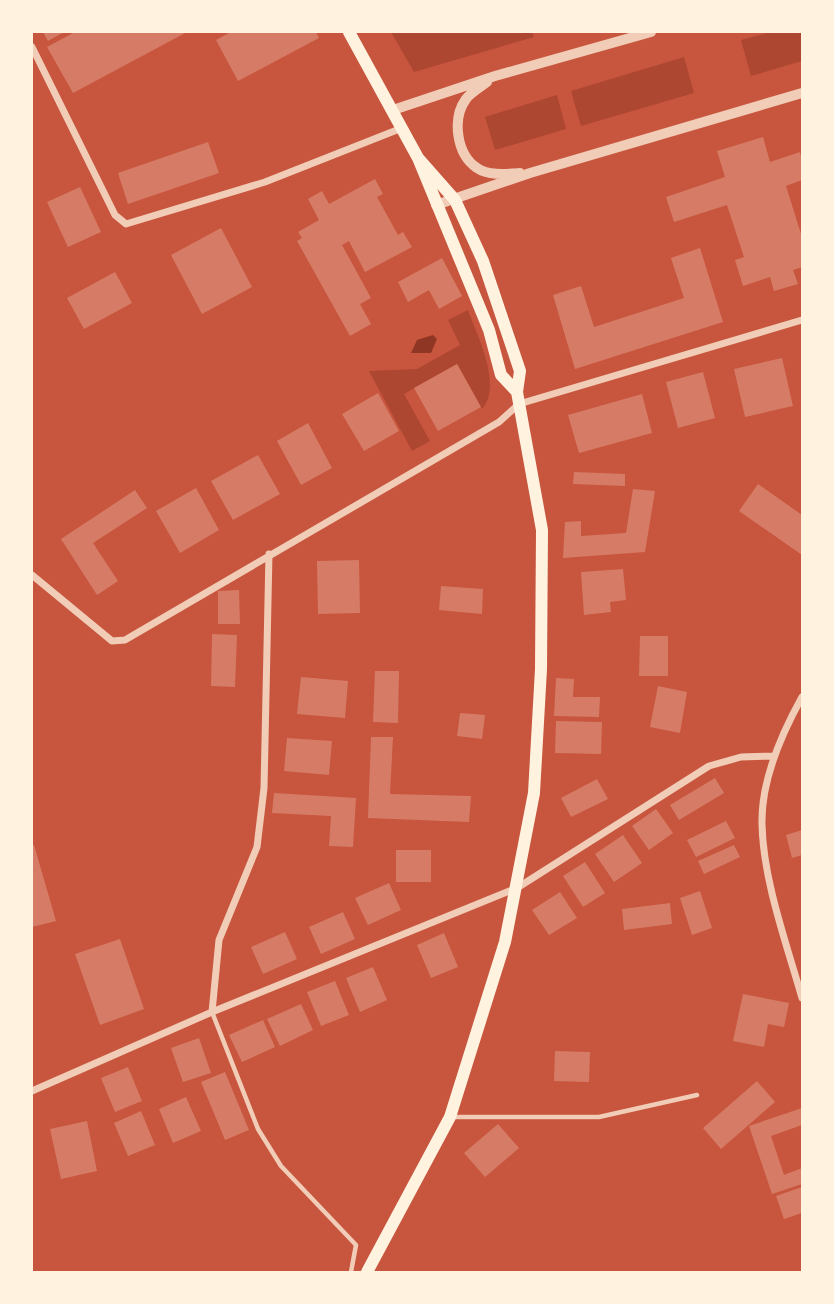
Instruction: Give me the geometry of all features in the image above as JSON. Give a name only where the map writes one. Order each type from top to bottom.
[{"type":"main road","points":[[349,32],[418,158],[489,330],[501,375],[518,398]]},
{"type":"main road","points":[[367,1272],[450,1117],[505,942],[534,793],[541,669],[542,530],[518,398],[520,371],[504,319],[455,200],[418,158]]},
{"type":"street","points":[[393,110],[495,76],[651,32]]},
{"type":"street","points":[[32,47],[115,215],[126,224],[265,181],[402,128]]},
{"type":"street","points":[[495,76],[467,98],[458,115],[457,134],[477,168],[498,174],[530,173]]},
{"type":"street","points":[[436,205],[530,173],[803,93]]},
{"type":"street","points":[[32,575],[105,636],[117,642],[160,620],[499,422],[518,398],[803,320]]},
{"type":"street","points":[[212,1012],[219,940],[257,847],[264,788],[269,554]]},
{"type":"street","points":[[803,697],[774,756],[761,824],[771,884],[803,998]]},
{"type":"street","points":[[32,1091],[212,1012],[517,888],[709,766],[741,757],[774,756]]},
{"type":"lane","points":[[212,1012],[258,1129],[269,1147],[281,1166],[356,1245],[351,1272]]},
{"type":"lane","points":[[450,1117],[599,1117],[697,1095]]},
{"type":"shaded area","points":[[391,32],[532,32],[534,37],[414,72]]},
{"type":"shaded area","points":[[771,32],[802,32],[802,61],[751,76],[741,40]]},
{"type":"shaded area","points":[[684,57],[694,93],[581,126],[571,91]]},
{"type":"shaded area","points":[[557,95],[566,129],[495,150],[485,117]]},
{"type":"shaded area","points":[[468,310],[486,360],[490,387],[488,399],[482,409],[457,364],[404,394],[430,441],[412,451],[369,371],[417,369],[460,345],[448,320]]},
{"type":"shaded area","points":[[433,335],[437,339],[431,353],[411,353],[417,340]]},
{"type":"building","points":[[43,32],[64,32],[48,41]]},
{"type":"building","points":[[75,32],[187,32],[73,93],[47,47]]},
{"type":"building","points":[[231,32],[316,32],[319,38],[238,81],[216,40]]},
{"type":"building","points":[[763,137],[770,162],[800,152],[802,161],[802,180],[786,186],[802,237],[802,267],[793,270],[798,284],[774,291],[770,277],[743,286],[735,260],[744,257],[727,205],[674,222],[666,197],[725,177],[717,151]]},
{"type":"building","points":[[208,142],[219,173],[128,204],[118,173]]},
{"type":"building","points":[[375,179],[383,194],[377,197],[398,235],[403,232],[412,247],[365,272],[349,241],[342,245],[371,298],[360,304],[371,324],[350,336],[297,241],[302,238],[298,232],[319,220],[308,199],[322,191],[329,204]]},
{"type":"building","points":[[80,187],[101,232],[68,247],[47,202]]},
{"type":"building","points":[[221,228],[252,287],[202,314],[171,255]]},
{"type":"building","points":[[700,248],[723,322],[575,369],[553,295],[581,286],[594,327],[684,298],[671,258]]},
{"type":"building","points":[[442,258],[462,296],[439,309],[429,290],[408,302],[398,282]]},
{"type":"building","points":[[115,272],[132,303],[84,329],[67,298]]},
{"type":"building","points":[[782,358],[793,406],[745,417],[734,369]]},
{"type":"building","points":[[457,364],[481,407],[438,431],[414,388]]},
{"type":"building","points":[[703,372],[715,418],[678,428],[666,382]]},
{"type":"building","points":[[378,393],[399,431],[364,451],[342,414]]},
{"type":"building","points":[[642,394],[652,433],[579,453],[568,415]]},
{"type":"building","points":[[308,423],[332,468],[301,485],[277,441]]},
{"type":"building","points":[[258,455],[280,494],[233,520],[211,481]]},
{"type":"building","points":[[574,472],[625,474],[625,486],[573,484]]},
{"type":"building","points":[[758,484],[802,515],[802,555],[739,511]]},
{"type":"building","points":[[196,488],[219,530],[180,553],[156,511]]},
{"type":"building","points":[[633,489],[655,491],[645,552],[563,558],[565,522],[581,521],[581,536],[626,533]]},
{"type":"building","points":[[135,490],[147,508],[93,543],[118,581],[97,595],[61,539]]},
{"type":"building","points":[[359,560],[360,613],[318,614],[317,561]]},
{"type":"building","points":[[623,569],[626,600],[610,602],[611,612],[584,615],[581,572]]},
{"type":"building","points":[[441,586],[483,589],[482,614],[439,610]]},
{"type":"building","points":[[239,590],[240,624],[218,624],[218,591]]},
{"type":"building","points":[[212,634],[237,635],[235,687],[211,686]]},
{"type":"building","points":[[640,636],[668,636],[668,676],[639,676]]},
{"type":"building","points":[[375,671],[399,671],[398,723],[373,722]]},
{"type":"building","points":[[301,677],[348,681],[345,718],[297,714]]},
{"type":"building","points":[[556,678],[574,679],[573,697],[600,697],[599,717],[554,716]]},
{"type":"building","points":[[658,686],[687,692],[680,733],[650,727]]},
{"type":"building","points":[[460,713],[485,715],[482,739],[457,736]]},
{"type":"building","points":[[556,721],[602,722],[601,754],[555,753]]},
{"type":"building","points":[[371,737],[393,737],[390,794],[471,796],[469,822],[368,818]]},
{"type":"building","points":[[287,738],[332,741],[329,775],[284,771]]},
{"type":"building","points":[[715,778],[724,793],[679,820],[670,805]]},
{"type":"building","points":[[597,779],[608,799],[571,817],[561,798]]},
{"type":"building","points":[[274,793],[356,798],[353,847],[329,846],[331,816],[272,813]]},
{"type":"building","points":[[656,809],[673,833],[649,850],[632,826]]},
{"type":"building","points":[[726,821],[735,838],[696,857],[687,840]]},
{"type":"building","points":[[802,830],[802,855],[792,858],[786,835]]},
{"type":"building","points":[[623,835],[642,863],[614,882],[595,854]]},
{"type":"building","points":[[34,845],[56,921],[32,927],[32,846]]},
{"type":"building","points":[[734,845],[740,857],[704,874],[698,861]]},
{"type":"building","points":[[396,850],[431,850],[431,882],[396,882]]},
{"type":"building","points":[[585,862],[605,893],[583,907],[563,876]]},
{"type":"building","points":[[389,883],[401,910],[368,925],[355,898]]},
{"type":"building","points":[[700,891],[712,928],[692,935],[680,898]]},
{"type":"building","points":[[560,892],[577,918],[549,935],[532,910]]},
{"type":"building","points":[[670,903],[672,924],[624,930],[622,909]]},
{"type":"building","points":[[343,912],[355,939],[321,954],[309,927]]},
{"type":"building","points":[[285,932],[297,959],[263,974],[251,947]]},
{"type":"building","points":[[444,933],[458,967],[431,978],[417,945]]},
{"type":"building","points":[[120,939],[144,1009],[100,1025],[75,954]]},
{"type":"building","points":[[373,967],[387,1000],[360,1012],[346,978]]},
{"type":"building","points":[[335,981],[349,1015],[321,1026],[307,992]]},
{"type":"building","points":[[743,994],[789,1003],[784,1027],[768,1024],[764,1047],[733,1041]]},
{"type":"building","points":[[301,1004],[313,1030],[280,1046],[267,1019]]},
{"type":"building","points":[[263,1020],[275,1047],[242,1062],[229,1035]]},
{"type":"building","points":[[199,1038],[211,1073],[183,1082],[171,1048]]},
{"type":"building","points":[[555,1051],[590,1052],[589,1082],[554,1081]]},
{"type":"building","points":[[128,1067],[142,1101],[115,1112],[101,1078]]},
{"type":"building","points":[[225,1072],[249,1130],[225,1140],[201,1082]]},
{"type":"building","points":[[757,1081],[775,1102],[721,1149],[703,1128]]},
{"type":"building","points":[[186,1097],[201,1131],[173,1143],[159,1109]]},
{"type":"building","points":[[802,1108],[802,1125],[771,1136],[784,1175],[802,1168],[802,1184],[772,1194],[749,1126]]},
{"type":"building","points":[[141,1111],[155,1145],[128,1156],[114,1123]]},
{"type":"building","points":[[87,1121],[97,1171],[61,1179],[50,1129]]},
{"type":"building","points":[[498,1124],[519,1148],[485,1177],[464,1153]]},
{"type":"building","points":[[802,1187],[802,1213],[784,1219],[776,1196]]}]
